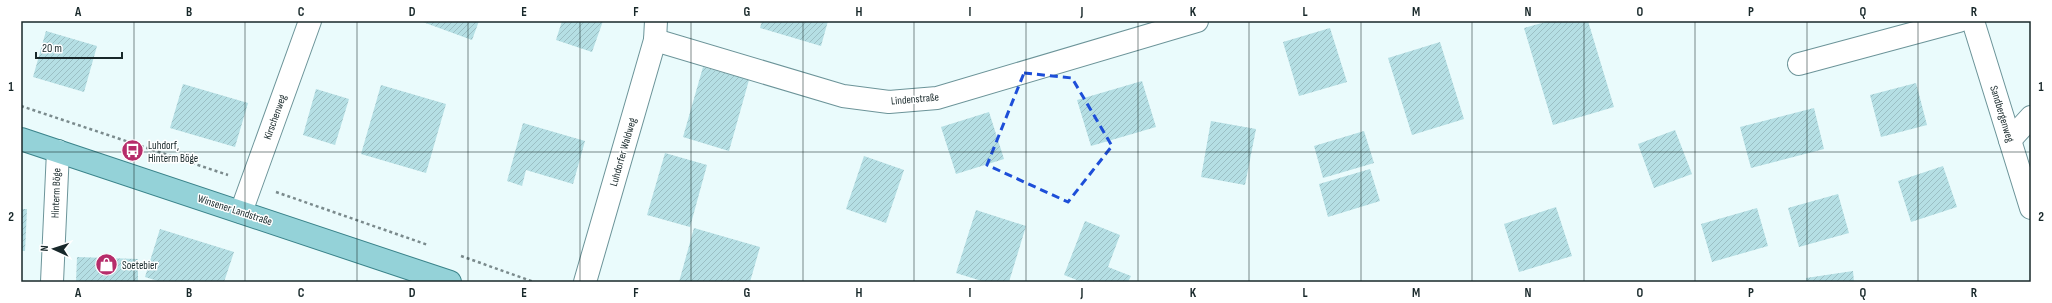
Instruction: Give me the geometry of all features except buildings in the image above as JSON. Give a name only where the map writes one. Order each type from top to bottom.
[{"type":"main road","name":"Winsener Landstraße","points":[[21,139],[450,282]]},
{"type":"street","name":"Kirschenweg","points":[[241,212],[310,21]]},
{"type":"street","name":"Lindenstraße","points":[[655,30],[843,96],[889,102],[937,98],[1196,21]]},
{"type":"street","points":[[1799,64],[1959,21]]},
{"type":"street","name":"Sandbergenweg","points":[[1973,21],[2031,208]]},
{"type":"street","name":"Luhdorfer Waldweg","points":[[585,282],[655,30]]},
{"type":"street","points":[[2010,140],[2031,117]]},
{"type":"street","name":"Hinterm Böge","points":[[52,282],[58,151]]},
{"type":"path","points":[[21,106],[252,183],[430,246]]},
{"type":"path","points":[[460,256],[534,282]]},
{"type":"highlighted area","points":[[1024,73],[1072,78],[1112,146],[1068,202],[987,165]]},
{"type":"place","name":"Luhdorf, Hinterm Böge","points":[[132,151]]},
{"type":"place","name":"Soetebier","points":[[107,265]]}]
